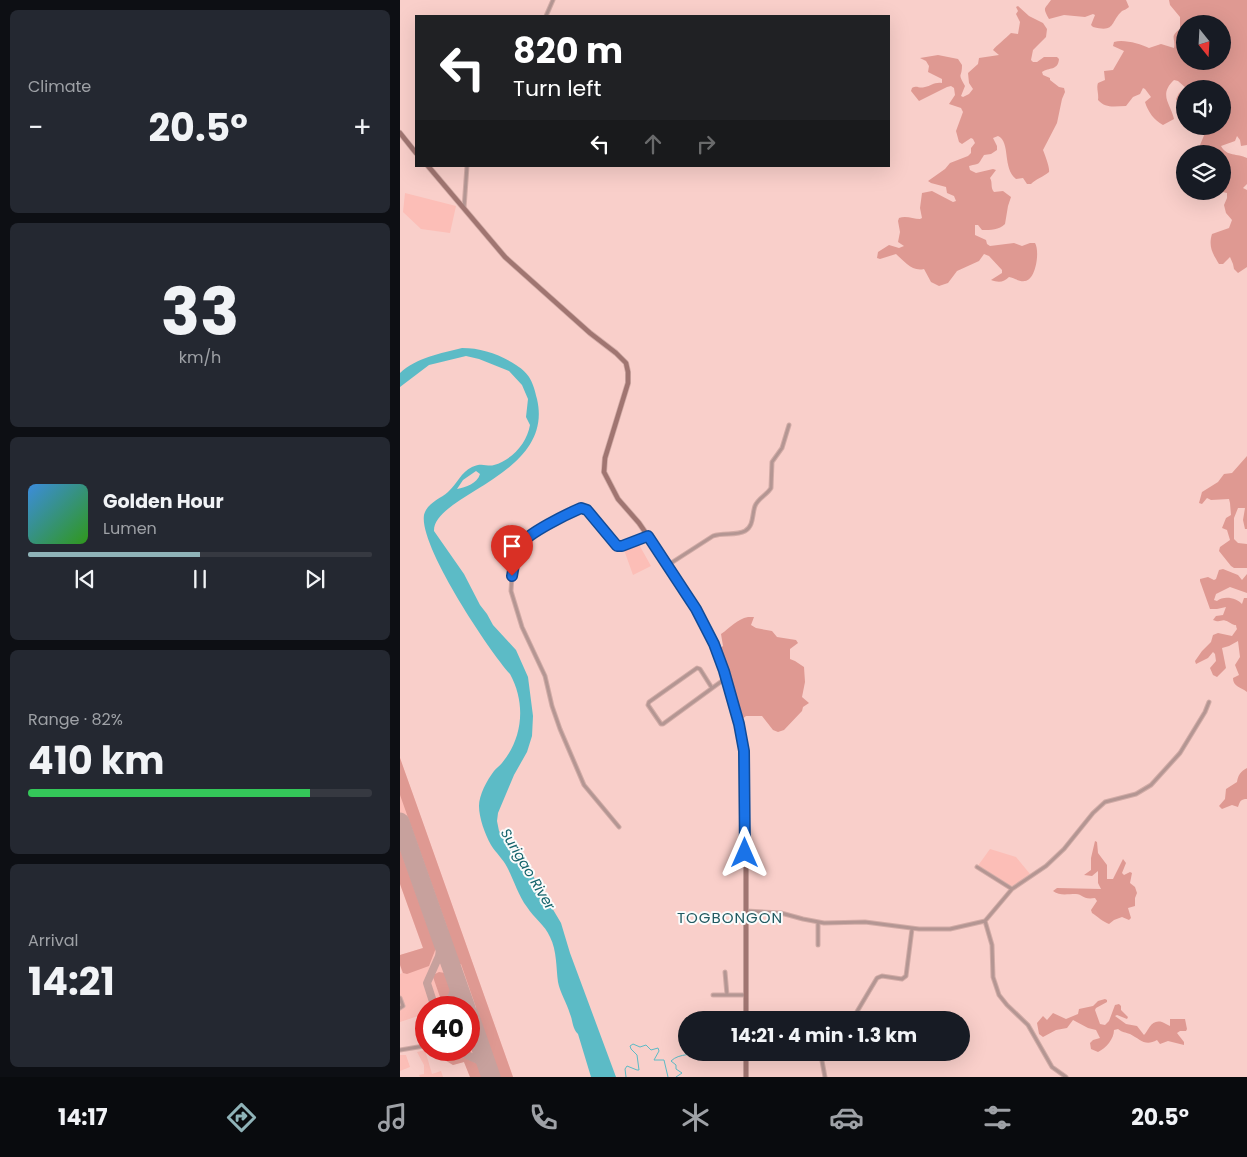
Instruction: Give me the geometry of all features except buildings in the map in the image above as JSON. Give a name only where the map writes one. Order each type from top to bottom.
[{"type":"street","points":[[546,15],[553,0]]},
{"type":"street","points":[[400,133],[415,151]]},
{"type":"street","points":[[429,167],[518,270],[626,363],[628,383],[605,458],[604,472],[618,499],[639,523],[668,565],[702,621],[714,644],[742,734],[746,762],[746,1011]]},
{"type":"street","points":[[464,209],[467,167]]},
{"type":"street","points":[[668,565],[717,535],[738,533],[748,529],[757,502],[771,488],[772,462],[782,448],[789,425]]},
{"type":"street","points":[[619,827],[602,805],[587,790],[569,752],[554,713],[545,676],[526,637],[513,602],[511,581],[515,561],[523,542],[538,531],[581,508],[587,510],[617,546],[622,546],[648,536]]},
{"type":"street","points":[[712,688],[700,669],[696,668],[649,702],[648,705],[662,724],[726,678]]},
{"type":"street","points":[[745,912],[781,913],[818,922],[865,922],[912,929],[950,929],[985,921],[1012,889],[1046,866],[1064,849],[1093,813],[1105,802],[1136,794],[1151,785],[1180,753],[1205,712],[1208,702]]},
{"type":"street","points":[[978,867],[1012,889]]},
{"type":"street","points":[[985,921],[992,945],[993,977],[999,994],[1006,1005],[1028,1025],[1052,1067],[1066,1077]]},
{"type":"street","points":[[818,922],[818,945]]},
{"type":"street","points":[[858,1011],[878,978],[882,976],[902,979],[906,976],[912,929]]},
{"type":"street","points":[[726,972],[727,995]]},
{"type":"street","points":[[713,995],[746,995]]},
{"type":"street","points":[[400,998],[402,1006],[400,1008]]},
{"type":"street","points":[[400,1050],[415,1048]]},
{"type":"street","points":[[746,1061],[746,1077]]},
{"type":"street","points":[[822,1061],[824,1077]]},
{"type":"shaded area","points":[[1051,0],[1126,0],[1129,7],[1122,11],[1112,25],[1106,29],[1091,25],[1095,15],[1093,14],[1085,17],[1064,15],[1049,19],[1045,8]]},
{"type":"shaded area","points":[[1169,0],[1247,0],[1247,145],[1241,146],[1237,136],[1235,141],[1224,145],[1200,145],[1204,135],[1231,135],[1231,80],[1174,80],[1169,85],[1166,95],[1174,119],[1163,125],[1154,118],[1148,109],[1145,102],[1151,97],[1143,88],[1140,94],[1133,97],[1126,106],[1107,106],[1098,100],[1097,85],[1105,80],[1104,71],[1113,70],[1124,51],[1113,46],[1114,42],[1118,41],[1149,48],[1161,44],[1174,48],[1174,36],[1176,33],[1176,70],[1231,70],[1231,15],[1178,15],[1170,5]]},
{"type":"shaded area","points":[[1018,6],[1029,16],[1043,23],[1047,29],[1046,37],[1033,50],[1031,60],[1037,62],[1044,57],[1057,57],[1059,59],[1055,67],[1042,72],[1043,75],[1050,78],[1059,87],[1064,88],[1065,92],[1057,123],[1043,150],[1049,172],[1031,184],[1027,184],[1023,178],[1016,179],[1009,168],[1002,139],[998,136],[993,138],[997,150],[991,154],[984,155],[978,164],[969,166],[970,170],[976,173],[996,170],[990,178],[994,192],[1003,191],[1011,197],[1005,224],[997,229],[989,230],[982,230],[978,225],[975,225],[975,235],[986,240],[990,246],[1014,243],[1022,246],[1035,243],[1037,252],[1036,265],[1032,276],[1025,281],[1009,277],[1001,282],[996,282],[991,280],[1002,273],[1002,270],[989,256],[984,254],[979,261],[957,271],[948,283],[939,286],[931,282],[924,269],[920,270],[912,267],[896,254],[880,259],[877,258],[878,252],[889,245],[899,248],[904,246],[898,242],[900,232],[899,218],[922,218],[920,208],[922,193],[932,191],[953,202],[956,201],[954,196],[947,193],[946,187],[928,181],[950,163],[968,156],[975,143],[971,138],[962,144],[959,142],[956,131],[963,112],[961,108],[949,104],[955,95],[954,88],[951,86],[947,87],[919,101],[911,91],[914,87],[942,83],[942,79],[928,72],[929,66],[926,61],[920,58],[938,55],[958,59],[962,65],[961,77],[965,86],[961,96],[969,94],[973,89],[969,83],[968,73],[978,64],[979,58],[999,55],[993,50],[994,48],[1011,33],[1018,34],[1020,22],[1016,14],[1018,11],[1016,7]]},
{"type":"shaded area","points":[[1231,154],[1247,158],[1247,184],[1243,188],[1247,190],[1247,267],[1238,273],[1234,269],[1230,257],[1223,264],[1219,264],[1211,247],[1212,234],[1229,228],[1232,220],[1226,213],[1224,205],[1226,200],[1231,200]]},
{"type":"shaded area","points":[[405,193],[456,206],[450,233],[421,229],[403,212]]},
{"type":"shaded area","points":[[1247,456],[1247,529],[1245,529],[1243,520],[1245,508],[1238,508],[1234,518],[1234,539],[1238,543],[1247,544],[1247,568],[1234,568],[1219,551],[1220,547],[1230,540],[1227,530],[1222,528],[1226,518],[1231,515],[1229,499],[1211,500],[1207,498],[1202,504],[1199,503],[1202,492],[1218,482],[1224,474],[1232,473]]},
{"type":"shaded area","points":[[637,541],[651,566],[633,575],[623,547]]},
{"type":"shaded area","points":[[1223,569],[1238,575],[1242,580],[1247,574],[1247,593],[1230,587],[1216,594],[1214,600],[1230,598],[1242,604],[1244,598],[1247,598],[1247,692],[1233,681],[1233,678],[1239,675],[1235,665],[1240,657],[1238,641],[1222,648],[1226,668],[1217,677],[1213,675],[1210,668],[1216,661],[1213,652],[1208,658],[1196,664],[1195,661],[1211,642],[1213,635],[1218,633],[1232,636],[1237,629],[1236,625],[1223,620],[1213,620],[1216,616],[1223,615],[1226,607],[1210,609],[1200,581],[1200,579],[1208,577],[1216,579],[1219,570]]},
{"type":"shaded area","points":[[748,617],[754,617],[751,625],[756,628],[772,631],[777,637],[796,640],[798,643],[790,649],[790,659],[804,667],[805,682],[802,697],[809,703],[803,707],[802,711],[784,730],[778,732],[773,730],[762,716],[746,716],[742,719],[720,655],[719,649],[723,646],[721,634],[737,622]]},
{"type":"shaded area","points":[[400,758],[513,1077],[470,1077],[464,1062],[453,1065],[446,1061],[480,1061],[480,996],[415,996],[415,1017],[400,1022],[400,974],[402,973],[400,955],[423,948],[400,884]]},
{"type":"shaded area","points":[[400,758],[513,1077],[500,1077],[480,1019],[480,996],[472,996],[461,964],[458,965],[446,931],[448,930],[400,795]]},
{"type":"shaded area","points":[[1247,768],[1247,799],[1243,799],[1238,807],[1232,805],[1222,809],[1219,806],[1225,799],[1226,789],[1237,782],[1240,774]]},
{"type":"shaded area","points":[[1095,841],[1097,842],[1098,853],[1107,865],[1107,879],[1113,879],[1123,859],[1126,863],[1122,873],[1124,875],[1132,873],[1130,883],[1135,887],[1137,893],[1135,906],[1128,908],[1131,918],[1129,920],[1122,917],[1109,924],[1092,913],[1091,910],[1097,901],[1095,898],[1085,898],[1078,894],[1061,894],[1053,891],[1057,888],[1101,889],[1098,883],[1098,871],[1092,876],[1084,875],[1091,870],[1091,858]]},
{"type":"shaded area","points":[[400,849],[431,936],[434,936],[436,941],[434,942],[436,948],[429,966],[407,974],[403,973],[400,965],[400,955],[423,948],[400,884]]},
{"type":"shaded area","points":[[990,849],[1016,857],[1030,874],[1010,889],[977,867]]},
{"type":"shaded area","points":[[439,972],[445,973],[451,990],[448,996],[440,996],[433,977]]},
{"type":"shaded area","points":[[1105,999],[1107,1002],[1095,1010],[1100,1024],[1105,1025],[1109,1021],[1115,1005],[1119,1004],[1121,1010],[1128,1017],[1127,1019],[1115,1016],[1126,1024],[1137,1026],[1144,1035],[1155,1022],[1162,1022],[1170,1026],[1170,1019],[1185,1019],[1186,1031],[1177,1033],[1184,1042],[1184,1045],[1168,1041],[1160,1044],[1157,1040],[1149,1043],[1118,1029],[1114,1030],[1113,1037],[1109,1043],[1098,1052],[1091,1049],[1090,1043],[1100,1038],[1096,1030],[1073,1020],[1067,1028],[1056,1030],[1043,1037],[1039,1034],[1037,1023],[1043,1016],[1047,1020],[1053,1013],[1066,1019],[1078,1014],[1079,1009],[1093,1006],[1098,1001]]},
{"type":"shaded area","points":[[400,1055],[406,1055],[410,1067],[400,1071]]},
{"type":"shaded area","points":[[422,1061],[428,1061],[432,1074],[441,1071],[443,1077],[420,1077],[419,1075],[424,1074]]},
{"type":"shaded area","points":[[446,1061],[472,1061],[480,1065],[484,1077],[470,1077],[464,1062],[453,1065]]},
{"type":"water","name":"Surigao River","points":[[462,348],[483,350],[496,355],[510,361],[528,375],[537,399],[538,425],[528,447],[512,465],[452,506],[439,518],[434,531],[464,574],[493,625],[516,650],[528,677],[533,716],[532,736],[527,752],[514,775],[498,813],[499,831],[526,864],[561,923],[570,953],[616,1077],[591,1077],[578,1034],[559,986],[552,942],[548,933],[524,902],[510,872],[491,845],[480,816],[479,802],[484,788],[491,775],[509,753],[518,732],[520,708],[518,697],[510,674],[472,621],[443,572],[425,530],[424,515],[428,507],[448,492],[468,469],[479,465],[501,463],[513,455],[526,438],[530,425],[526,417],[528,399],[522,385],[509,371],[479,359],[466,356],[429,365],[400,387],[400,373],[413,363]],"holes":[[[476,471],[480,474],[474,483],[457,489],[463,480]]]},
{"type":"waterway","points":[[626,1077],[625,1069],[627,1066],[639,1070],[637,1055],[630,1046],[633,1044],[640,1047],[646,1045],[651,1050],[658,1048],[659,1051],[654,1060],[664,1060],[668,1077]]},
{"type":"waterway","points":[[676,1077],[682,1073],[676,1069],[676,1065],[671,1061],[678,1056]]},
{"type":"taxiway","points":[[431,996],[427,983],[439,956],[442,939]]},
{"type":"taxiway","points":[[452,996],[458,983]]},
{"type":"taxiway","points":[[480,1061],[487,1064]]},
{"type":"runway","points":[[400,822],[462,996]]},
{"type":"runway","points":[[480,1046],[491,1077]]},
{"type":"district","name":"TOGBONGON","points":[[730,918]]},
{"type":"route","points":[[512,576],[520,545],[523,542],[538,531],[581,508],[587,510],[619,547],[648,536],[696,609],[714,644],[724,671],[744,743],[746,762],[745,853]]}]
